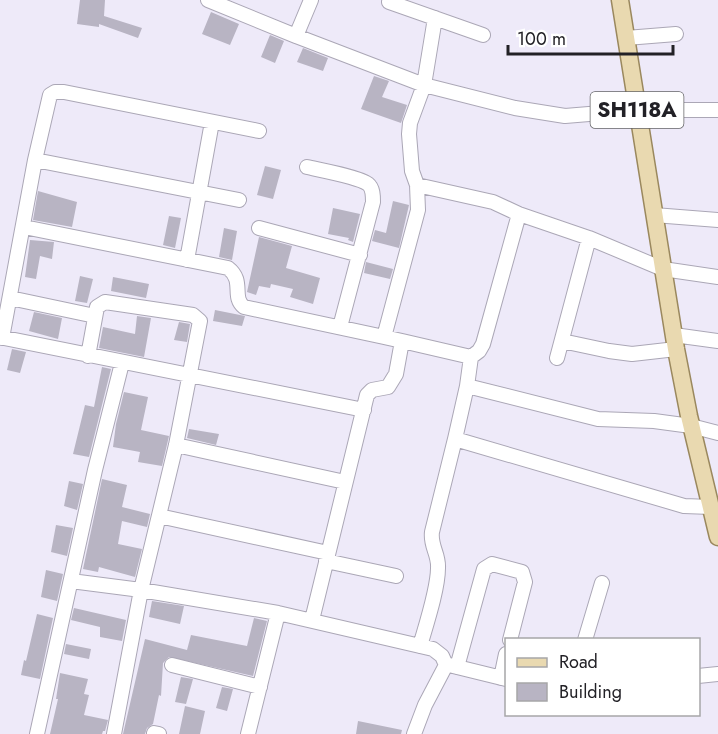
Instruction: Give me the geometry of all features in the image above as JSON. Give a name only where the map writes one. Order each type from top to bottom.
[{"type":"main road","name":"SH118A","points":[[620,0],[675,342],[691,426],[712,498],[718,537]]},
{"type":"street","points":[[208,0],[424,86],[515,108],[565,116],[637,110],[718,110]]},
{"type":"street","points":[[296,36],[311,0]]},
{"type":"street","points":[[389,2],[483,35]]},
{"type":"street","points":[[384,337],[418,210],[417,185],[412,171],[409,134],[410,123],[424,86],[435,18]]},
{"type":"street","points":[[626,38],[676,34]]},
{"type":"street","points":[[259,131],[55,92],[50,95],[35,160],[24,227],[1,337],[364,410]]},
{"type":"street","points":[[187,260],[212,122]]},
{"type":"street","points":[[35,160],[239,200]]},
{"type":"street","points":[[307,167],[362,181],[371,188],[373,202],[340,327]]},
{"type":"street","points":[[417,185],[493,202],[519,214],[589,238],[718,277]]},
{"type":"street","points":[[420,646],[438,572],[438,557],[431,541],[432,532],[467,386],[471,357],[479,351],[483,344],[519,214]]},
{"type":"street","points":[[655,218],[718,220]]},
{"type":"street","points":[[24,227],[228,268],[238,282],[239,303],[244,307],[471,357]]},
{"type":"street","points":[[259,228],[360,255]]},
{"type":"street","points":[[557,358],[589,238]]},
{"type":"street","points":[[10,298],[95,316]]},
{"type":"street","points":[[88,356],[97,307],[105,302],[193,315],[200,321],[176,445],[141,590],[114,734]]},
{"type":"street","points":[[312,620],[367,395],[372,390],[388,387],[393,381],[402,341]]},
{"type":"street","points":[[561,341],[632,354],[675,342],[718,341]]},
{"type":"street","points":[[37,734],[95,470],[122,363]]},
{"type":"street","points":[[467,386],[598,419],[654,421],[691,426],[718,433]]},
{"type":"street","points":[[455,439],[684,506],[712,498]]},
{"type":"street","points":[[176,445],[345,482]]},
{"type":"street","points":[[159,516],[396,576]]},
{"type":"street","points":[[414,734],[425,705],[452,666],[484,569],[492,564],[522,572],[524,577],[525,582],[510,638]]},
{"type":"street","points":[[70,580],[312,620],[433,649],[452,666],[504,678]]},
{"type":"street","points":[[585,638],[602,583]]},
{"type":"street","points":[[248,734],[278,613]]},
{"type":"street","points":[[172,665],[260,687]]},
{"type":"street","points":[[700,676],[718,674]]},
{"type":"building","points":[[80,0],[105,0],[104,16],[142,28],[138,38],[99,24],[99,27],[77,24]]},
{"type":"building","points":[[211,12],[239,24],[230,45],[202,34]]},
{"type":"building","points":[[270,35],[284,41],[275,63],[261,57]]},
{"type":"building","points":[[303,48],[328,58],[323,71],[297,62]]},
{"type":"building","points":[[374,76],[389,81],[382,97],[407,105],[401,123],[361,109]]},
{"type":"building","points":[[265,166],[281,170],[273,199],[257,195]]},
{"type":"building","points":[[38,191],[77,202],[72,227],[33,220]]},
{"type":"building","points":[[393,201],[409,205],[399,248],[372,241],[375,230],[386,233]]},
{"type":"building","points":[[333,208],[360,214],[353,242],[348,240],[349,238],[328,234]]},
{"type":"building","points":[[169,216],[181,218],[175,248],[163,245]]},
{"type":"building","points":[[224,228],[237,231],[232,260],[219,257]]},
{"type":"building","points":[[259,237],[292,246],[286,268],[320,278],[313,304],[290,297],[293,289],[271,284],[270,288],[259,286],[256,295],[247,292]]},
{"type":"building","points":[[30,240],[54,242],[52,259],[40,256],[36,279],[25,277]]},
{"type":"building","points":[[366,262],[393,269],[390,279],[364,273]]},
{"type":"building","points":[[80,276],[93,279],[87,303],[75,301]]},
{"type":"building","points":[[113,277],[149,284],[146,298],[111,291]]},
{"type":"building","points":[[215,310],[245,316],[242,326],[213,321]]},
{"type":"building","points":[[34,312],[62,318],[58,339],[29,331]]},
{"type":"building","points":[[137,316],[151,318],[144,357],[99,348],[103,327],[135,334]]},
{"type":"building","points":[[179,322],[190,324],[187,342],[174,340]]},
{"type":"building","points":[[12,349],[26,352],[20,373],[7,370]]},
{"type":"building","points":[[102,367],[111,369],[89,457],[73,454],[85,405],[94,407]]},
{"type":"building","points":[[124,392],[148,397],[141,430],[169,436],[162,466],[138,462],[140,452],[113,447]]},
{"type":"building","points":[[189,429],[219,434],[216,445],[187,438]]},
{"type":"building","points":[[102,479],[127,485],[122,507],[150,514],[147,527],[122,521],[118,544],[142,549],[135,577],[99,567],[98,572],[83,569]]},
{"type":"building","points":[[69,481],[83,484],[77,510],[64,506]]},
{"type":"building","points":[[56,525],[73,528],[67,556],[51,552]]},
{"type":"building","points":[[46,570],[63,574],[57,601],[41,597]]},
{"type":"building","points":[[152,601],[184,606],[180,624],[149,617]]},
{"type":"building","points":[[74,608],[126,620],[122,641],[100,637],[100,627],[71,620]]},
{"type":"building","points":[[37,614],[53,618],[40,679],[21,675]]},
{"type":"building","points":[[254,618],[267,621],[253,676],[169,657],[163,663],[161,696],[159,695],[153,724],[147,728],[145,734],[123,734],[145,639],[187,650],[191,635],[247,646]]},
{"type":"building","points":[[66,644],[91,649],[89,659],[64,654]]},
{"type":"building","points":[[60,673],[88,679],[84,694],[89,695],[84,715],[108,720],[102,734],[50,734],[58,699],[56,699]]},
{"type":"building","points":[[181,677],[193,679],[186,704],[175,702]]},
{"type":"building","points":[[222,687],[233,689],[227,711],[216,708]]},
{"type":"building","points":[[185,706],[205,711],[200,734],[179,734]]},
{"type":"building","points":[[358,721],[402,730],[401,734],[356,734]]}]
